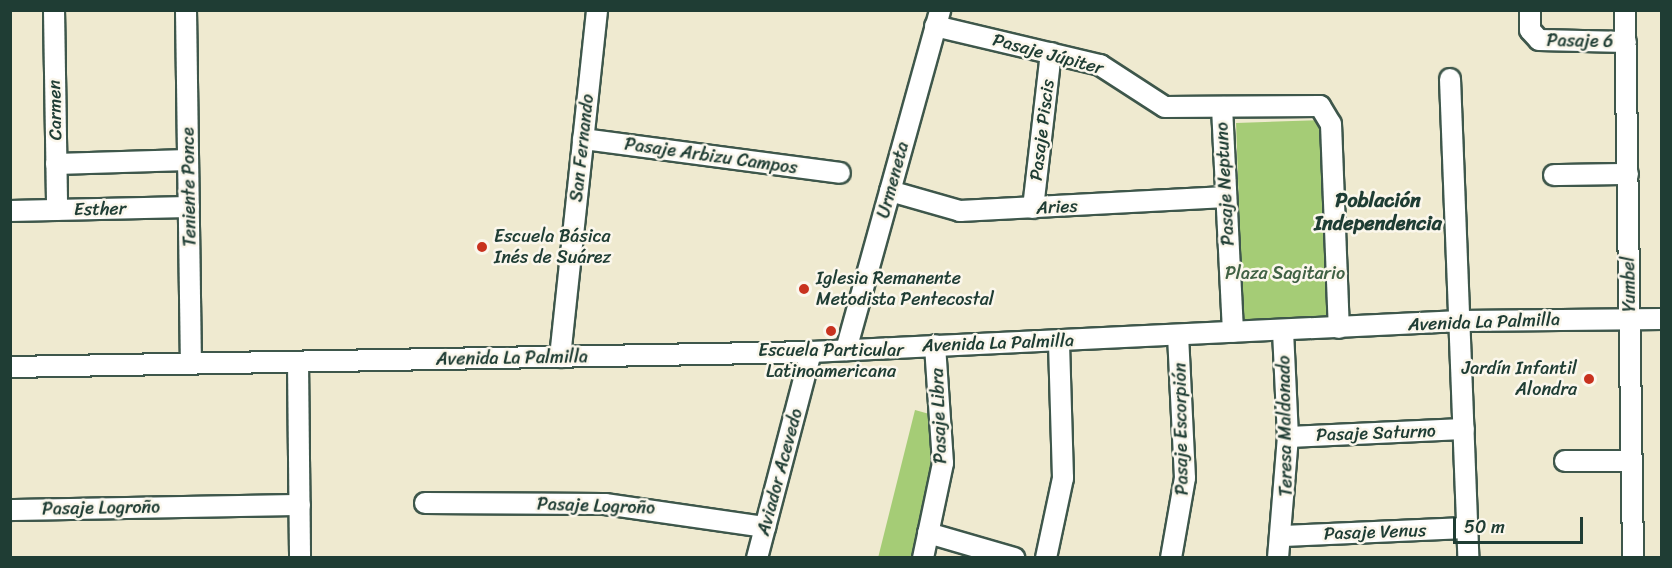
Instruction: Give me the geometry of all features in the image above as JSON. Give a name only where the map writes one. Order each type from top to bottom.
[{"type":"street","name":"Carmen","points":[[54,10],[57,210]]},
{"type":"street","name":"Teniente Ponce","points":[[186,10],[191,364]]},
{"type":"street","name":"San Fernando","points":[[560,357],[597,10]]},
{"type":"street","name":"Pasaje 6","points":[[1530,10],[1534,37],[1626,42]]},
{"type":"street","name":"Yumbel","points":[[1625,10],[1633,558]]},
{"type":"street","name":"Pasaje Júpiter","points":[[938,18],[1108,69],[1165,107],[1314,104],[1328,114],[1339,328]]},
{"type":"street","name":"Urmeneta","points":[[846,350],[938,18]]},
{"type":"street","name":"Pasaje Piscis","points":[[1033,208],[1051,53]]},
{"type":"street","points":[[1450,79],[1468,558]]},
{"type":"street","name":"Pasaje Neptuno","points":[[1222,107],[1233,332]]},
{"type":"street","name":"Pasaje Arbizu Campos","points":[[583,139],[840,173]]},
{"type":"street","points":[[56,164],[188,160]]},
{"type":"street","points":[[1554,175],[1628,174]]},
{"type":"street","name":"Aries","points":[[890,191],[960,211],[1226,197]]},
{"type":"street","name":"Esther","points":[[10,212],[189,207]]},
{"type":"street","name":"Avenida La Palmilla","points":[[10,367],[811,352],[1460,321],[1662,319]]},
{"type":"street","name":"Teresa Maldonado","points":[[1278,558],[1282,536],[1288,437],[1283,331]]},
{"type":"street","name":"Pasaje Escorpión","points":[[1171,558],[1185,478],[1178,335]]},
{"type":"street","points":[[1046,558],[1063,478],[1059,341]]},
{"type":"street","name":"Pasaje Libra","points":[[923,558],[943,463],[936,345]]},
{"type":"street","name":"Aviador Acevedo","points":[[758,558],[811,352]]},
{"type":"street","points":[[298,362],[300,558]]},
{"type":"street","name":"Pasaje Saturno","points":[[1288,437],[1464,429]]},
{"type":"street","points":[[1565,461],[1632,461]]},
{"type":"street","name":"Pasaje Logroño","points":[[425,503],[605,504],[765,527]]},
{"type":"street","name":"Pasaje Logroño","points":[[10,510],[300,506]]},
{"type":"street","name":"Pasaje Venus","points":[[1282,536],[1467,528]]},
{"type":"street","points":[[928,533],[1014,558]]},
{"type":"green space","name":"Plaza Sagitario","points":[[1323,120],[1330,319],[1243,322],[1236,123]]},
{"type":"green space","points":[[915,410],[933,415],[936,457],[914,557],[878,558]]},
{"type":"place","name":"Escuela Básica Inés de Suárez","points":[[482,247]]},
{"type":"place","name":"Iglesia Remanente Metodista Pentecostal","points":[[804,289]]},
{"type":"place","name":"Escuela Particular Latinoamericana","points":[[831,331]]},
{"type":"place","name":"Jardín Infantil Alondra","points":[[1589,379]]},
{"type":"district","name":"Población Independencia","points":[[1378,212]]}]
